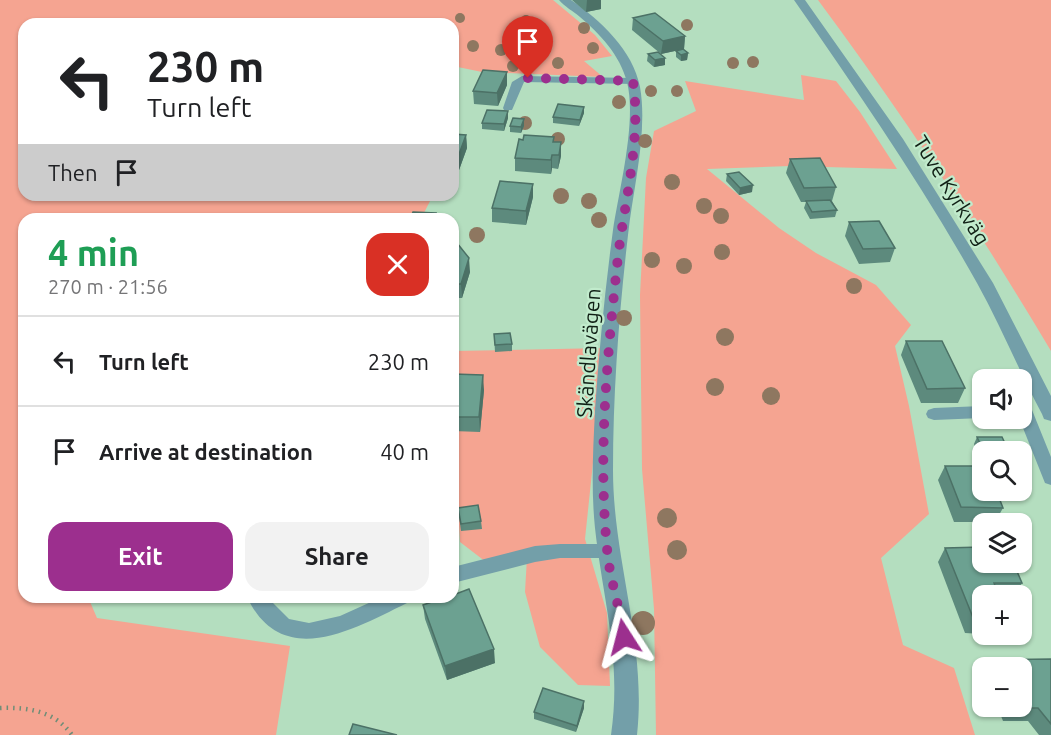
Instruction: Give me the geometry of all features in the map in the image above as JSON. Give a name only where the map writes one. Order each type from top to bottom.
[{"type":"street","name":"Skändlavägen","points":[[564,0],[597,28],[616,49],[633,81],[637,110],[617,267],[606,411],[603,497],[607,551],[619,603],[627,654],[629,713],[624,735]]},
{"type":"street","name":"Tuve Kyrkväg","points":[[799,0],[868,96],[936,202],[986,285],[1050,412]]},
{"type":"lane","points":[[508,108],[517,82],[522,79],[633,81]]},
{"type":"lane","points":[[1032,411],[1050,412]]},
{"type":"lane","points":[[934,414],[972,412]]},
{"type":"lane","points":[[1031,429],[1051,478]]},
{"type":"lane","points":[[459,573],[535,554],[560,551],[607,551]]},
{"type":"lane","points":[[262,603],[283,626],[304,632],[334,626],[386,603]]},
{"type":"path","points":[[0,708],[19,707],[41,710],[67,725],[72,735]]},
{"type":"shaded area","points":[[0,0],[553,0],[595,35],[612,56],[584,61],[603,77],[482,72],[459,67],[459,18],[18,18],[18,201],[430,201],[424,213],[18,213],[18,603],[91,603],[97,618],[290,646],[276,735],[0,735]]},
{"type":"shaded area","points":[[818,0],[1051,0],[1051,351],[939,172]]},
{"type":"shaded area","points":[[801,75],[836,81],[860,112],[897,169],[790,166],[707,169],[779,228],[816,253],[876,285],[911,325],[895,346],[909,406],[929,514],[881,558],[903,645],[954,668],[975,735],[656,735],[654,609],[642,469],[640,295],[646,178],[654,131],[696,111],[685,81],[804,100]]},
{"type":"shaded area","points":[[605,348],[585,539],[607,613],[610,686],[578,685],[540,647],[525,592],[527,557],[486,562],[460,542],[459,351]]},
{"type":"building","points":[[655,13],[685,36],[663,41],[633,18]]},
{"type":"building","points":[[683,49],[688,53],[681,55],[676,51]]},
{"type":"building","points":[[658,52],[665,58],[655,60],[648,54]]},
{"type":"building","points":[[483,70],[507,72],[497,93],[473,91]]},
{"type":"building","points":[[558,104],[584,107],[580,120],[553,117]]},
{"type":"building","points":[[487,110],[508,111],[504,124],[482,123]]},
{"type":"building","points":[[513,118],[524,119],[521,127],[510,126]]},
{"type":"building","points":[[459,134],[466,135],[459,154]]},
{"type":"building","points":[[524,135],[554,137],[553,142],[561,142],[559,155],[552,155],[551,160],[515,158],[519,139],[523,140]]},
{"type":"building","points":[[820,158],[836,187],[804,188],[790,159]]},
{"type":"building","points":[[739,172],[753,185],[740,188],[727,174]]},
{"type":"building","points":[[500,181],[533,184],[526,211],[492,208]]},
{"type":"building","points":[[830,200],[837,210],[812,212],[806,201]]},
{"type":"building","points":[[879,221],[895,248],[863,249],[849,222]]},
{"type":"building","points":[[459,246],[469,258],[461,284],[459,284]]},
{"type":"building","points":[[510,333],[512,344],[495,345],[494,334]]},
{"type":"building","points":[[906,341],[942,341],[965,388],[927,389]]},
{"type":"building","points":[[459,374],[483,375],[479,417],[459,417]]},
{"type":"building","points":[[977,437],[1002,437],[1004,441],[979,441]]},
{"type":"building","points":[[945,466],[972,466],[972,501],[1000,501],[1003,508],[961,507]]},
{"type":"building","points":[[478,505],[481,521],[461,524],[459,508]]},
{"type":"building","points":[[972,547],[972,573],[1018,573],[1022,583],[972,585],[972,615],[945,548]]},
{"type":"building","points":[[469,589],[494,649],[445,666],[423,605],[459,603],[459,593]]},
{"type":"building","points":[[1032,659],[1051,659],[1051,724],[1038,708],[1032,708]]},
{"type":"building","points":[[543,688],[584,701],[577,726],[534,712]]},
{"type":"building","points":[[353,724],[397,735],[349,735]]},
{"type":"route","points":[[528,78],[597,82],[633,81],[637,110],[611,328],[603,497],[607,551],[624,637]]}]
